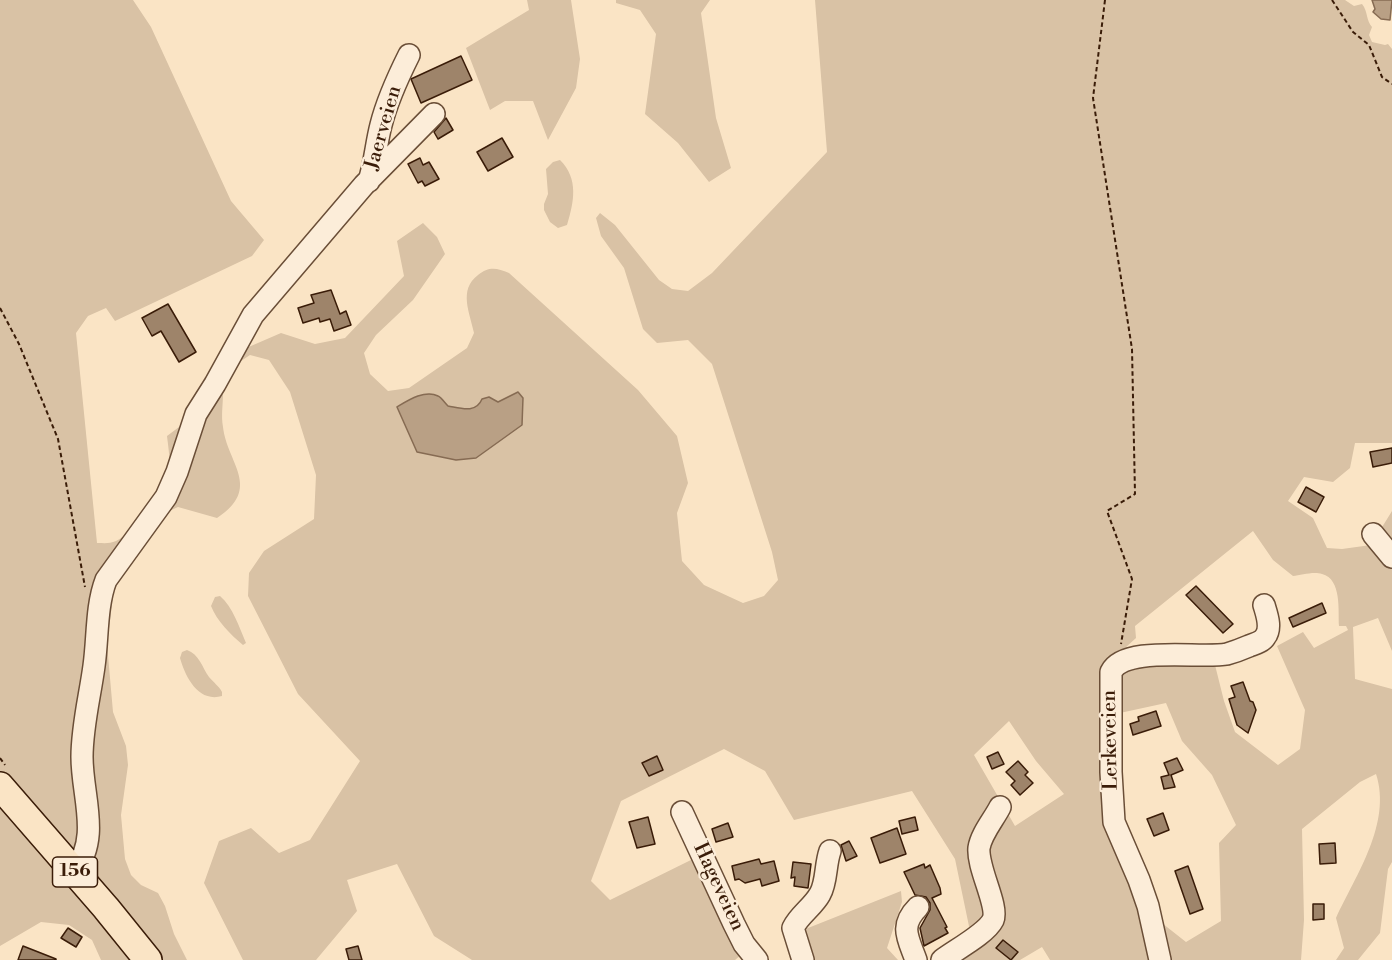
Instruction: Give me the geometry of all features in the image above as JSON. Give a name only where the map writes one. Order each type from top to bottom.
[{"type":"main road","name":"156","points":[[0,786],[148,960]]},
{"type":"street","name":"Jaerveien","points":[[369,182],[381,124],[409,55]]},
{"type":"street","name":"Jaerveien","points":[[369,182],[434,114]]},
{"type":"street","points":[[74,872],[85,854],[90,827],[82,778],[82,738],[95,665],[101,595],[106,580],[166,497],[177,472],[196,414],[253,315],[369,182]]},
{"type":"street","points":[[1373,534],[1392,557]]},
{"type":"street","name":"Lerkeveien","points":[[1160,960],[1148,906],[1114,822],[1111,772],[1113,667],[1128,659],[1226,654],[1263,639],[1268,630],[1264,605]]},
{"type":"street","points":[[942,960],[981,932],[992,921],[994,910],[980,865],[979,851],[982,839],[1000,807]]},
{"type":"street","name":"Hageveien","points":[[682,812],[744,944],[757,960]]},
{"type":"street","points":[[803,960],[793,928],[815,904],[822,890],[830,851]]},
{"type":"street","points":[[916,960],[906,933],[906,923],[918,907]]},
{"type":"path","points":[[1105,0],[1093,98],[1132,349],[1135,494],[1107,511],[1132,579],[1118,664]]},
{"type":"path","points":[[1332,0],[1353,32],[1369,45],[1382,77],[1392,84]]},
{"type":"path","points":[[0,308],[19,344],[58,439],[86,592]]},
{"type":"shaded area","points":[[0,0],[133,0],[151,27],[231,201],[264,240],[252,256],[115,321],[106,308],[88,316],[76,333],[97,543],[116,541],[132,528],[156,496],[167,473],[169,450],[167,436],[223,394],[223,427],[239,475],[238,496],[231,507],[217,518],[178,507],[165,513],[114,589],[107,644],[113,712],[126,746],[128,765],[121,815],[125,859],[131,875],[141,885],[158,893],[187,960],[101,960],[92,940],[69,925],[41,922],[0,946]]},
{"type":"shaded area","points":[[527,0],[571,0],[580,59],[576,88],[548,140],[533,101],[505,101],[490,110],[466,48],[529,10]]},
{"type":"shaded area","points":[[616,0],[710,0],[701,13],[716,118],[731,168],[709,182],[678,143],[645,114],[656,34],[640,10],[616,3]]},
{"type":"shaded area","points":[[815,0],[1345,0],[1354,6],[1362,4],[1372,27],[1369,35],[1372,42],[1388,44],[1392,49],[1392,443],[1355,443],[1350,468],[1333,482],[1304,477],[1288,501],[1313,518],[1327,548],[1342,549],[1371,545],[1392,511],[1392,651],[1378,618],[1353,627],[1355,679],[1392,689],[1392,862],[1388,869],[1380,933],[1358,960],[1336,960],[1344,948],[1336,918],[1362,866],[1376,830],[1380,792],[1376,774],[1360,782],[1302,829],[1304,920],[1301,960],[1050,960],[1042,947],[1020,960],[942,960],[970,931],[955,859],[912,791],[794,820],[765,771],[724,749],[621,801],[591,881],[610,900],[697,857],[741,955],[735,960],[472,960],[434,936],[397,864],[347,880],[357,911],[316,960],[243,960],[204,883],[219,841],[251,828],[279,853],[310,840],[360,761],[298,694],[248,596],[249,573],[264,551],[314,519],[316,475],[290,392],[269,360],[250,355],[238,363],[244,349],[281,333],[315,344],[345,338],[404,276],[397,241],[423,223],[437,237],[445,254],[413,300],[376,335],[364,353],[370,374],[388,391],[409,388],[467,348],[474,333],[468,310],[468,288],[478,275],[489,269],[509,273],[638,390],[677,436],[688,483],[677,513],[682,561],[704,585],[743,603],[764,596],[778,580],[772,552],[712,364],[688,340],[657,343],[643,329],[624,268],[601,236],[596,218],[600,213],[615,225],[659,280],[672,289],[688,291],[712,273],[827,152]],"holes":[[[438,396],[448,406],[472,410],[507,399],[417,452]],[[1253,531],[1273,560],[1293,576],[1322,574],[1333,582],[1338,596],[1339,626],[1346,626],[1348,630],[1314,648],[1303,632],[1277,646],[1305,710],[1300,749],[1278,765],[1235,732],[1214,661],[1114,658],[1136,638],[1135,626]],[[1166,703],[1182,741],[1212,775],[1236,825],[1219,843],[1221,921],[1186,942],[1139,905],[1106,716]],[[1009,721],[1036,761],[1064,794],[1015,826],[974,755]]]},
{"type":"shaded area","points":[[1372,0],[1392,0],[1390,20],[1381,19],[1373,12],[1375,9]]},
{"type":"shaded area","points":[[560,160],[570,175],[573,199],[567,225],[558,228],[550,222],[544,210],[544,204],[548,194],[546,169],[553,162]]},
{"type":"shaded area","points":[[518,392],[523,398],[522,425],[476,458],[456,460],[417,452],[397,407],[416,397],[433,394],[448,406],[462,409],[472,408],[476,407],[482,399],[489,397],[498,402]]},
{"type":"shaded area","points":[[220,596],[229,606],[235,618],[246,643],[243,645],[224,627],[211,606],[215,597]]},
{"type":"shaded area","points":[[187,650],[197,658],[221,690],[222,696],[206,696],[199,692],[189,680],[180,658],[182,652]]},
{"type":"shaded area","points":[[901,891],[902,902],[887,948],[898,960],[810,960],[798,932]]},
{"type":"building","points":[[461,56],[472,80],[421,103],[411,79]]},
{"type":"building","points":[[446,118],[453,130],[438,139],[434,132]]},
{"type":"building","points":[[502,138],[513,157],[488,171],[477,152]]},
{"type":"building","points":[[420,158],[423,165],[429,162],[439,179],[425,186],[422,181],[418,183],[408,164]]},
{"type":"building","points":[[331,290],[340,314],[346,311],[351,325],[334,331],[330,319],[320,322],[319,318],[303,323],[298,308],[314,303],[311,295]]},
{"type":"building","points":[[168,304],[196,352],[179,362],[161,331],[152,336],[142,318]]},
{"type":"building","points":[[1392,448],[1392,463],[1373,467],[1370,452]]},
{"type":"building","points":[[1306,487],[1324,497],[1316,512],[1298,502]]},
{"type":"building","points":[[1196,586],[1233,624],[1223,633],[1186,595]]},
{"type":"building","points":[[1322,603],[1326,613],[1293,627],[1289,618]]},
{"type":"building","points":[[1243,682],[1256,710],[1248,733],[1237,725],[1229,699],[1235,697],[1231,686]]},
{"type":"building","points":[[1156,711],[1161,726],[1133,735],[1130,724],[1139,721],[1138,717]]},
{"type":"building","points":[[998,752],[1004,764],[992,769],[987,757]]},
{"type":"building","points":[[657,756],[663,770],[649,776],[642,763]]},
{"type":"building","points":[[1177,758],[1183,770],[1171,775],[1175,787],[1164,789],[1161,777],[1169,775],[1164,763]]},
{"type":"building","points":[[1018,761],[1028,772],[1025,775],[1033,783],[1020,795],[1011,785],[1015,781],[1006,772]]},
{"type":"building","points":[[1163,813],[1169,830],[1154,836],[1147,819]]},
{"type":"building","points":[[648,817],[655,844],[637,848],[629,822]]},
{"type":"building","points":[[915,817],[918,830],[902,834],[899,821]]},
{"type":"building","points":[[728,823],[733,837],[716,842],[712,829]]},
{"type":"building","points":[[897,828],[906,854],[880,863],[871,838]]},
{"type":"building","points":[[849,841],[857,856],[846,861],[841,845]]},
{"type":"building","points":[[1335,843],[1336,863],[1320,864],[1319,844]]},
{"type":"building","points":[[759,859],[761,864],[774,861],[779,881],[762,886],[760,879],[745,883],[739,879],[735,880],[732,866]]},
{"type":"building","points":[[793,862],[811,864],[808,888],[794,886],[795,877],[791,878]]},
{"type":"building","points":[[924,864],[925,868],[930,865],[940,888],[941,894],[932,898],[948,933],[924,946],[920,928],[930,910],[930,903],[926,897],[915,895],[904,872]]},
{"type":"building","points":[[1188,866],[1203,909],[1190,914],[1175,871]]},
{"type":"building","points":[[1313,904],[1324,904],[1324,919],[1313,920]]},
{"type":"building","points":[[68,928],[82,937],[76,947],[61,938]]},
{"type":"building","points":[[1003,940],[1018,952],[1011,960],[996,948]]},
{"type":"building","points":[[23,946],[56,959],[56,960],[18,960]]},
{"type":"building","points":[[358,946],[362,960],[349,960],[346,949]]}]
